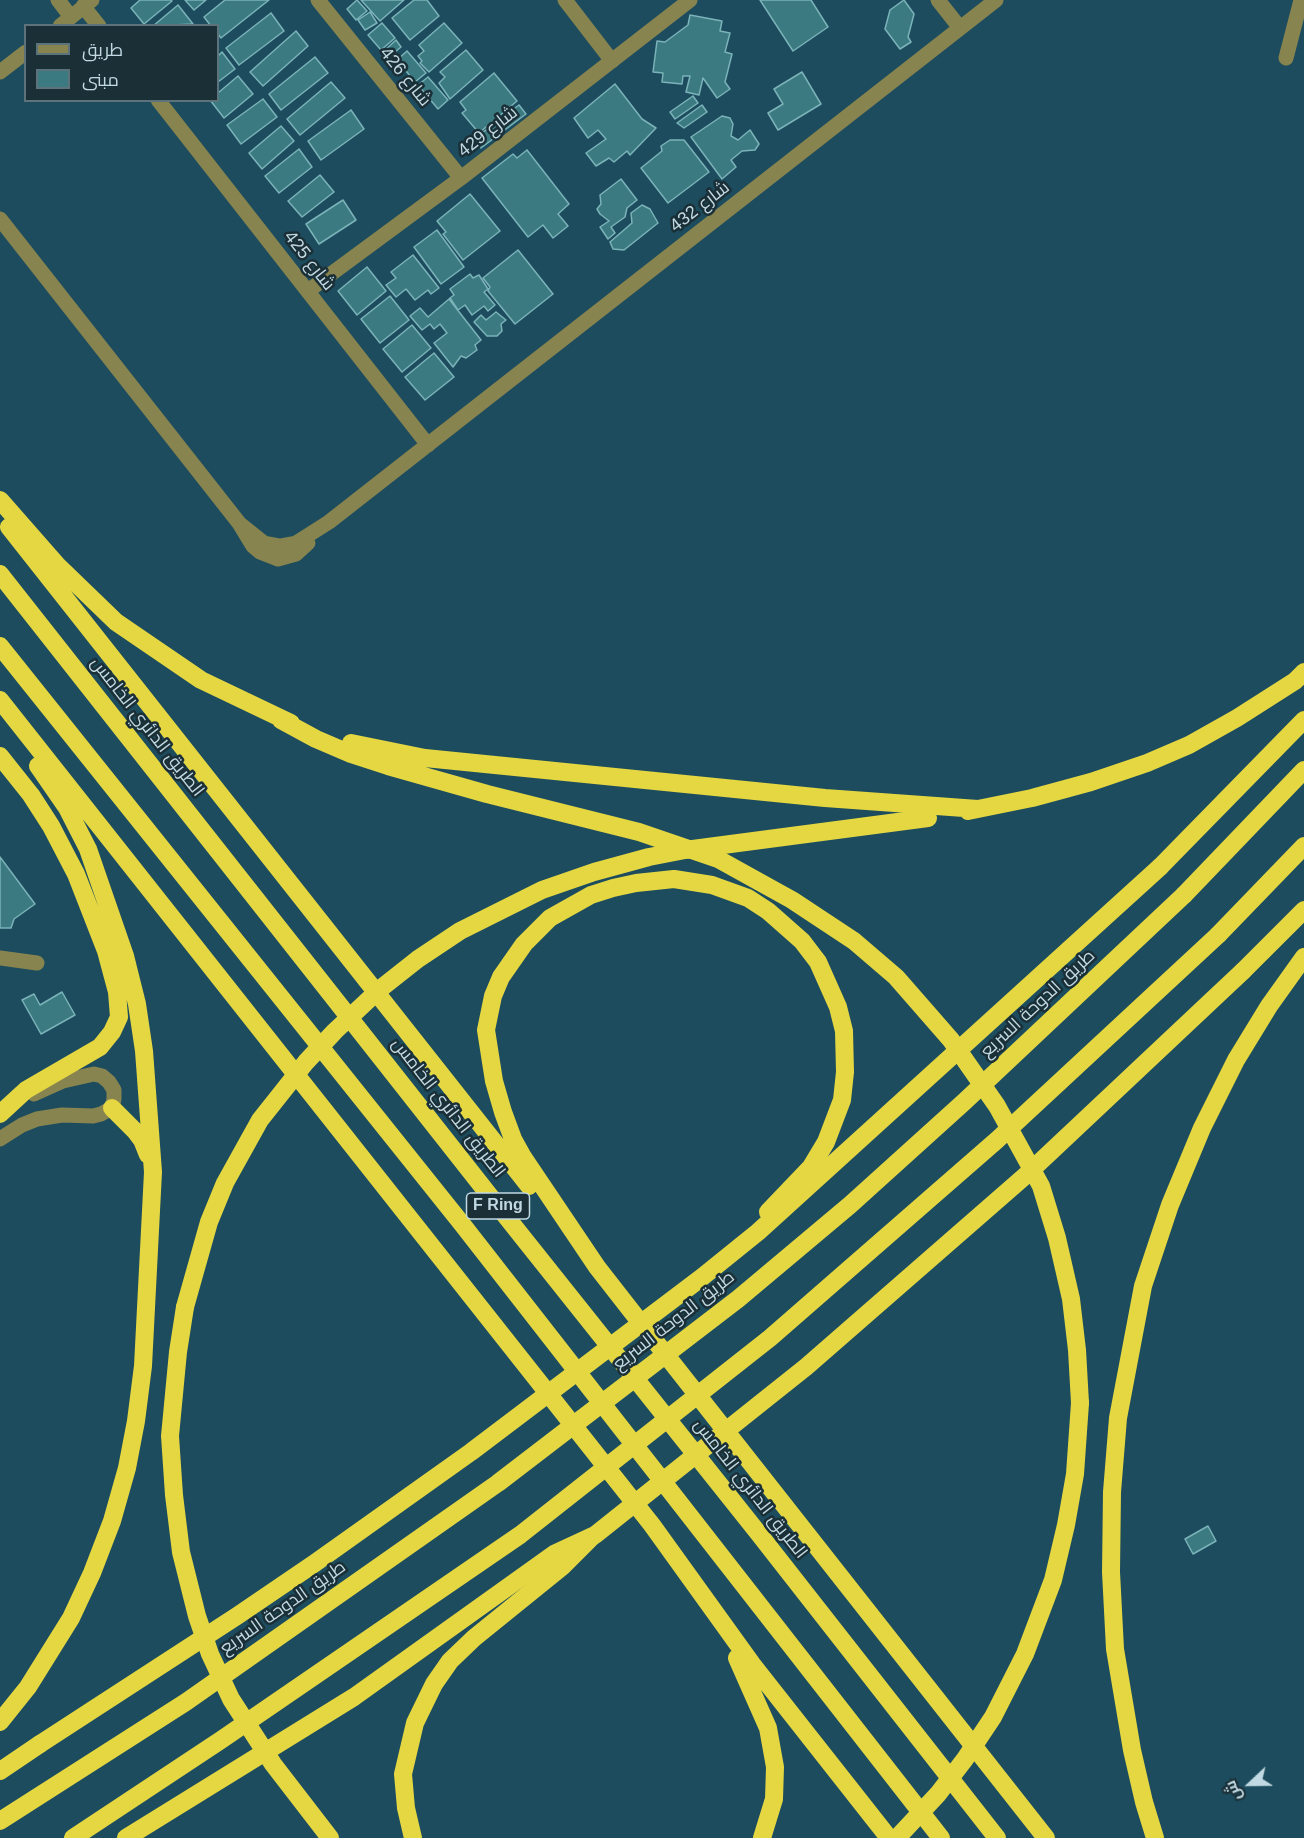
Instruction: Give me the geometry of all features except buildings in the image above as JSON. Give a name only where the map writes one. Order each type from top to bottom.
[{"type":"highway","points":[[0,500],[57,565],[116,622],[201,680],[334,747],[388,766],[487,794],[639,832],[718,860],[792,900],[854,941],[896,977],[951,1040],[997,1106],[1041,1186],[1058,1238],[1071,1299],[1080,1403],[1075,1474],[1053,1580],[1025,1654],[993,1717],[965,1759],[938,1794],[897,1838]]},
{"type":"highway","points":[[0,514],[47,577],[567,1234],[597,1267]]},
{"type":"highway","name":"الطريق الدائري الخامس","points":[[0,574],[997,1838]]},
{"type":"highway","name":"F Ring","points":[[0,646],[462,1224],[941,1838]]},
{"type":"highway","points":[[330,1838],[273,1764],[231,1699],[210,1654],[197,1616],[181,1552],[170,1436],[177,1352],[185,1307],[209,1222],[225,1183],[260,1120],[306,1062],[380,989],[418,959],[460,931],[542,890],[594,872],[649,857],[978,809],[1032,798],[1091,782],[1147,763],[1189,745],[1237,718],[1295,681],[1304,672]]},
{"type":"highway","points":[[0,700],[652,1525],[752,1664],[889,1838]]},
{"type":"highway","points":[[0,710],[67,808],[88,849],[125,956],[137,1004],[144,1051],[153,1172],[143,1366],[127,1468],[112,1521],[92,1573],[71,1618],[28,1687],[2,1719]]},
{"type":"highway","points":[[281,720],[355,745],[424,758],[813,797],[978,809]]},
{"type":"highway","points":[[0,1771],[315,1563],[471,1452],[758,1232],[1160,867],[1304,720]]},
{"type":"highway","points":[[0,756],[31,795],[51,826],[76,874],[106,951],[117,992],[119,1017],[112,1032],[100,1047],[26,1090],[0,1115]]},
{"type":"highway","name":"طريق الدوحة السريع","points":[[0,1821],[186,1702],[489,1490],[738,1299],[850,1205],[964,1102],[1184,895],[1304,770]]},
{"type":"highway","points":[[73,1838],[221,1740],[520,1535],[751,1352],[997,1140],[1218,935],[1304,846]]},
{"type":"highway","points":[[700,1278],[811,1167],[826,1142],[842,1100],[845,1072],[844,1031],[838,1007],[818,962],[802,941],[768,911],[748,898],[712,885],[674,879],[657,880],[613,888],[571,905],[550,918],[524,944],[511,959],[501,976],[493,996],[486,1030],[494,1081],[513,1139],[522,1157],[597,1267],[1046,1838]]},
{"type":"highway","points":[[413,1838],[406,1808],[403,1774],[415,1723],[434,1684],[450,1661],[474,1638],[563,1566],[595,1535],[815,1359],[1025,1176],[1243,971],[1304,910]]},
{"type":"highway","points":[[1155,1838],[1132,1750],[1115,1649],[1111,1572],[1112,1492],[1118,1418],[1131,1340],[1143,1286],[1170,1205],[1202,1128],[1236,1060],[1269,1005],[1304,957]]},
{"type":"highway","points":[[111,1108],[142,1140],[153,1172]]},
{"type":"highway","points":[[652,1525],[741,1664],[768,1728],[775,1767],[774,1799],[762,1838]]},
{"type":"highway","points":[[126,1838],[354,1697],[554,1554],[595,1535]]},
{"type":"street","points":[[58,0],[65,21],[88,3],[98,24]]},
{"type":"street","name":"شارع 426","points":[[318,0],[461,178]]},
{"type":"street","points":[[565,0],[612,61]]},
{"type":"street","name":"شارع 429","points":[[308,291],[461,178],[690,0]]},
{"type":"street","points":[[938,0],[960,28]]},
{"type":"street","name":"شارع 432","points":[[0,219],[260,552],[278,559],[296,554],[329,522],[996,0]]},
{"type":"street","points":[[1286,58],[1300,0]]},
{"type":"street","points":[[0,72],[24,54]]},
{"type":"street","name":"شارع 425","points":[[160,102],[428,445]]},
{"type":"street","points":[[0,958],[37,963]]},
{"type":"street","points":[[0,1115],[44,1089],[73,1078],[94,1074],[102,1076],[114,1090],[111,1108],[101,1114],[62,1115],[37,1119],[0,1138]]}]
